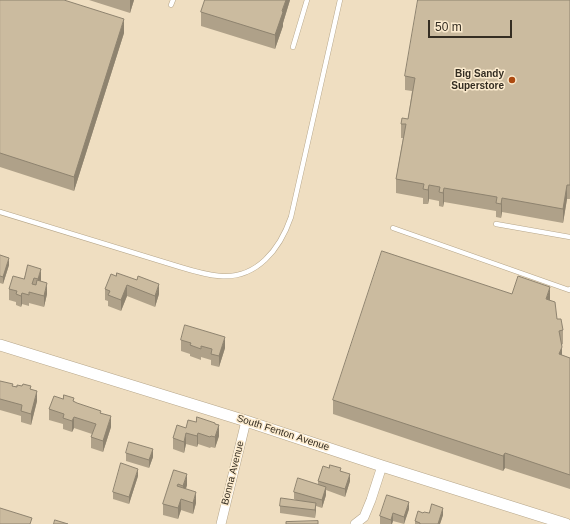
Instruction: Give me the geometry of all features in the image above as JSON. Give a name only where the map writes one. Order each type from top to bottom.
[{"type":"street","name":"South Fenton Avenue","points":[[0,345],[246,421],[566,524]]},
{"type":"street","name":"Bonna Avenue","points":[[220,524],[246,421]]},
{"type":"street","points":[[355,524],[364,517],[382,466]]},
{"type":"lane","points":[[293,47],[307,0]]},
{"type":"lane","points":[[0,212],[180,267],[211,275],[231,276],[258,267],[271,254],[283,238],[290,217],[340,0]]},
{"type":"lane","points":[[496,224],[570,237]]},
{"type":"lane","points":[[393,228],[569,290],[570,289]]},
{"type":"building","points":[[0,0],[64,0],[124,19],[74,177],[0,153]]},
{"type":"building","points":[[205,0],[286,0],[275,35],[201,12]]},
{"type":"building","points":[[418,0],[570,0],[570,185],[567,185],[563,209],[502,198],[501,204],[496,203],[497,197],[444,188],[443,193],[439,192],[440,187],[429,185],[428,190],[423,189],[424,184],[396,179],[406,124],[401,124],[402,118],[408,119],[415,78],[405,76]]},
{"type":"building","points":[[382,251],[512,294],[518,276],[550,287],[546,299],[555,302],[557,319],[561,319],[563,330],[559,331],[562,347],[559,354],[570,358],[570,475],[505,453],[503,456],[333,400]]},
{"type":"building","points":[[0,255],[9,258],[3,277],[0,276]]},
{"type":"building","points":[[28,265],[41,269],[38,279],[34,278],[32,284],[36,285],[37,280],[47,283],[44,296],[29,292],[29,295],[22,293],[21,296],[16,294],[17,291],[9,289],[13,276],[24,279]]},
{"type":"building","points":[[117,273],[137,280],[138,276],[159,284],[155,296],[127,285],[121,300],[108,295],[110,291],[105,289],[111,274],[116,276]]},
{"type":"building","points":[[185,325],[225,337],[219,356],[211,354],[212,349],[201,346],[201,349],[190,345],[191,343],[181,340]]},
{"type":"building","points":[[0,381],[13,384],[12,386],[17,387],[17,385],[22,386],[23,384],[31,386],[30,389],[37,391],[31,414],[21,411],[22,405],[0,399]]},
{"type":"building","points":[[64,395],[74,398],[73,401],[77,403],[111,416],[103,441],[91,437],[96,424],[74,417],[72,421],[63,418],[64,414],[49,409],[54,396],[63,399]]},
{"type":"building","points":[[197,417],[219,425],[215,437],[198,433],[197,436],[186,433],[184,442],[173,438],[177,425],[186,428],[188,420],[196,422]]},
{"type":"building","points":[[129,442],[153,449],[149,460],[126,453]]},
{"type":"building","points":[[121,463],[138,469],[129,497],[113,492]]},
{"type":"building","points":[[330,465],[341,468],[340,471],[350,474],[345,489],[318,481],[323,466],[329,468]]},
{"type":"building","points":[[174,470],[187,474],[183,486],[178,484],[177,486],[196,492],[193,503],[181,499],[178,508],[163,504]]},
{"type":"building","points":[[298,478],[326,487],[322,500],[294,492]]},
{"type":"building","points":[[387,495],[409,502],[404,517],[393,513],[391,520],[380,516]]},
{"type":"building","points":[[281,498],[316,503],[315,510],[280,506]]},
{"type":"building","points":[[432,504],[443,508],[438,524],[420,524],[415,521],[418,511],[429,513]]},
{"type":"building","points":[[0,508],[32,518],[30,524],[0,524]]},
{"type":"building","points":[[55,520],[68,524],[54,524]]},
{"type":"building","points":[[318,521],[318,524],[286,524],[286,522]]},
{"type":"place","name":"Big Sandy Superstore","points":[[512,80]]}]
